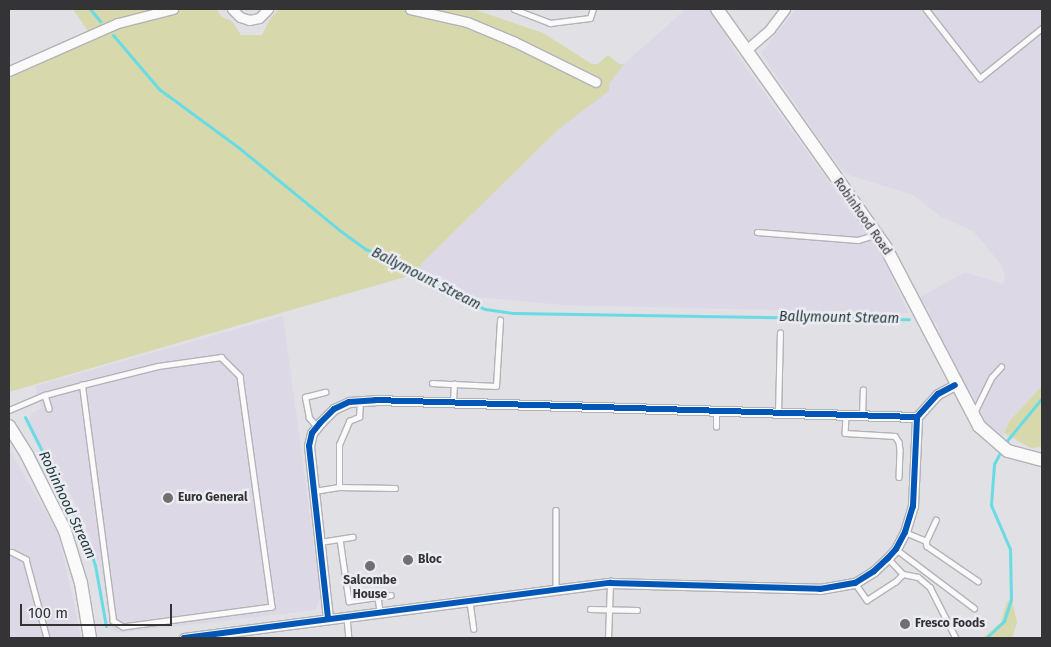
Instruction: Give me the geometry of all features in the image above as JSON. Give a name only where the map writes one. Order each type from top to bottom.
[{"type":"street","points":[[9,71],[118,23],[173,9]]},
{"type":"street","points":[[232,9],[240,17],[249,20],[259,18],[268,9]]},
{"type":"street","points":[[410,9],[467,22],[516,42],[596,82]]},
{"type":"street","name":"Robinhood Road","points":[[716,9],[886,248],[972,417],[985,434],[1002,447],[1042,460]]},
{"type":"street","points":[[745,51],[770,29],[785,9]]},
{"type":"street","points":[[184,638],[610,583],[820,589],[855,583],[874,571],[888,558],[896,549],[905,532],[913,506],[917,417],[938,394],[955,385]]},
{"type":"street","points":[[328,618],[312,491],[309,446],[317,427],[334,409],[349,402],[360,400],[917,417]]},
{"type":"street","points":[[9,426],[27,455],[66,531],[82,583],[90,638]]},
{"type":"lane","points":[[514,9],[550,22],[590,18],[593,9]]},
{"type":"lane","points":[[926,9],[980,78],[1042,28]]},
{"type":"lane","points":[[757,232],[858,240],[875,234]]},
{"type":"lane","points":[[432,383],[496,386],[500,320]]},
{"type":"lane","points":[[778,413],[780,333]]},
{"type":"lane","points":[[9,410],[45,395],[82,385],[158,366],[221,358],[240,376],[272,607],[123,627],[113,621],[82,385]]},
{"type":"lane","points":[[972,417],[991,378],[1001,367]]},
{"type":"lane","points":[[453,403],[454,384]]},
{"type":"lane","points":[[862,416],[863,390]]},
{"type":"lane","points":[[317,427],[309,418],[305,397],[325,392]]},
{"type":"lane","points":[[45,395],[49,408]]},
{"type":"lane","points":[[339,488],[339,445],[349,421],[359,416],[360,400]]},
{"type":"lane","points":[[716,412],[716,427]]},
{"type":"lane","points":[[846,416],[845,433],[895,436],[899,442],[900,450],[899,476]]},
{"type":"lane","points":[[312,491],[339,488],[395,488]]},
{"type":"lane","points":[[556,510],[556,589]]},
{"type":"lane","points":[[936,520],[926,541],[927,546],[978,581]]},
{"type":"lane","points":[[905,532],[926,541]]},
{"type":"lane","points":[[319,542],[353,537]]},
{"type":"lane","points":[[340,539],[349,601],[391,595]]},
{"type":"lane","points":[[896,549],[974,608]]},
{"type":"lane","points":[[9,552],[26,560],[47,638]]},
{"type":"lane","points":[[888,558],[902,574],[918,578],[930,587],[956,638]]},
{"type":"lane","points":[[855,583],[867,600],[895,582],[902,574]]},
{"type":"lane","points":[[608,638],[610,583]]},
{"type":"lane","points":[[378,597],[380,612]]},
{"type":"lane","points":[[470,600],[474,629]]},
{"type":"lane","points":[[590,609],[637,610]]},
{"type":"lane","points":[[347,616],[349,638]]},
{"type":"shaded area","points":[[686,9],[710,9],[741,61],[882,255],[908,313],[563,305],[446,294],[412,275],[560,128],[608,91],[609,84],[624,64]]},
{"type":"shaded area","points":[[796,9],[1042,9],[1042,386],[1010,419],[1002,437],[982,421],[938,334],[940,331],[936,323],[933,322],[928,308],[924,308],[919,298],[965,272],[1003,284],[1005,275],[1000,263],[974,232],[940,216],[913,195],[846,174],[824,146],[761,53]]},
{"type":"shaded area","points":[[283,316],[321,596],[315,610],[120,633],[110,629],[103,579],[91,539],[63,477],[54,473],[29,423],[31,414],[42,408],[35,386]]},
{"type":"shaded area","points":[[9,449],[59,535],[81,638],[9,638]]},
{"type":"green space","points":[[73,9],[216,9],[222,17],[232,21],[241,35],[262,35],[270,19],[279,9],[473,9],[543,33],[592,64],[598,64],[608,55],[619,64],[624,64],[609,84],[609,91],[560,128],[412,275],[9,392],[9,76],[90,34]]},
{"type":"green space","points":[[1042,386],[1042,447],[1031,448],[1004,433],[1010,420]]},
{"type":"green space","points":[[1011,597],[1017,622],[1012,638],[983,638],[1001,622],[1006,604]]},
{"type":"waterway","name":"Ballymount Stream","points":[[90,9],[100,21]]},
{"type":"waterway","name":"Ballymount Stream","points":[[113,35],[159,89],[238,147],[365,249],[385,256],[427,282],[485,309],[513,313],[909,319]]},
{"type":"waterway","points":[[1005,443],[1042,398]]},
{"type":"waterway","name":"Robinhood Stream","points":[[25,417],[86,539],[95,565],[106,626]]},
{"type":"waterway","points":[[986,638],[1004,621],[1011,600],[1010,549],[991,505],[994,464],[1002,449]]},
{"type":"cycle path","points":[[184,638],[610,583],[820,589],[855,583],[874,571],[888,558],[896,549],[905,532],[913,506],[917,417],[938,394],[955,385]]},
{"type":"cycle path","points":[[328,618],[309,446],[312,433],[320,423],[334,409],[349,402],[375,400],[917,417]]},
{"type":"place","name":"Euro General","points":[[168,498]]},
{"type":"place","name":"Bloc","points":[[408,560]]},
{"type":"place","name":"Salcombe House","points":[[370,566]]},
{"type":"place","name":"Fresco Foods","points":[[905,624]]}]
